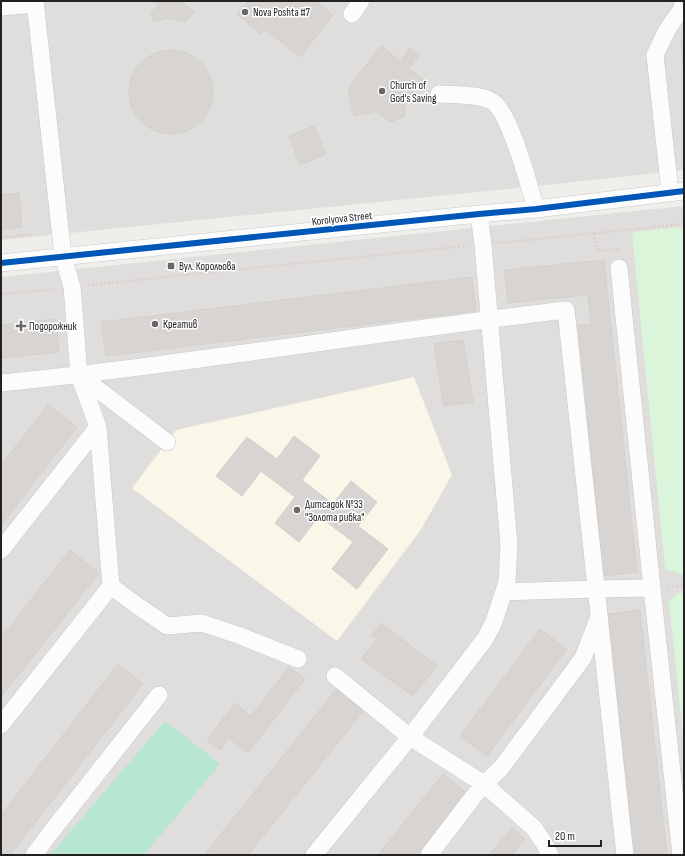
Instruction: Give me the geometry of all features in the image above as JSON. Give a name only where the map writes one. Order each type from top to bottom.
[{"type":"street","points":[[677,192],[655,54],[667,30],[684,7],[683,1]]},
{"type":"street","points":[[1,7],[35,3],[63,256],[72,287],[79,375],[98,427],[111,586],[1,725]]},
{"type":"street","points":[[439,94],[481,97],[493,102],[502,113],[514,140],[536,209]]},
{"type":"street","name":"Korolyova Street","points":[[1,263],[536,209],[677,192]]},
{"type":"street","points":[[314,855],[410,737],[485,639],[493,624],[507,582],[508,545],[483,245],[479,214]]},
{"type":"street","points":[[620,268],[652,588],[681,855]]},
{"type":"street","points":[[1,384],[79,375],[489,319],[566,310],[625,855]]},
{"type":"street","points":[[79,375],[167,442]]},
{"type":"street","points":[[1,550],[98,427]]},
{"type":"street","points":[[111,586],[167,626],[202,623],[298,658]]},
{"type":"street","points":[[504,592],[652,588]]},
{"type":"street","points":[[429,855],[484,784],[501,768],[583,658],[599,616]]},
{"type":"street","points":[[335,676],[410,737],[484,784],[534,828],[550,855]]},
{"type":"street","points":[[34,855],[159,695]]},
{"type":"path","points":[[1,294],[684,224]]},
{"type":"path","points":[[594,233],[597,252]]},
{"type":"path","points":[[1,238],[33,234]]},
{"type":"shaded area","points":[[1,1],[684,1],[684,170],[1,240]]},
{"type":"shaded area","points":[[66,1],[182,1],[291,97],[347,165],[343,181],[124,205],[123,196],[87,163],[66,164],[51,22]]},
{"type":"shaded area","points":[[684,206],[684,855],[1,855],[1,277]]},
{"type":"shaded area","name":"Дитсадок №33 \"Золота рибка\"","points":[[414,377],[452,475],[420,531],[337,641],[132,488],[176,430]]},
{"type":"green space","points":[[684,227],[684,575],[665,569],[632,232]]},
{"type":"green space","points":[[684,593],[684,745],[669,603],[675,595]]},
{"type":"green space","points":[[165,721],[220,764],[144,855],[50,855]]},
{"type":"building","points":[[152,1],[182,1],[194,12],[186,22],[165,18],[159,21],[154,21],[151,15],[159,6]]},
{"type":"building","points":[[248,1],[315,1],[333,15],[300,57],[265,29],[261,34],[237,14]]},
{"type":"building","points":[[681,41],[684,41],[684,75]]},
{"type":"building","points":[[381,46],[400,61],[410,48],[419,55],[409,68],[423,80],[405,102],[405,116],[390,122],[376,111],[354,116],[348,88]]},
{"type":"building","points":[[171,50],[187,53],[201,62],[210,76],[213,92],[210,108],[201,122],[187,131],[171,134],[155,131],[141,122],[132,108],[129,92],[132,76],[141,62],[155,53]]},
{"type":"building","points":[[314,126],[326,154],[300,165],[289,136]]},
{"type":"building","points":[[19,193],[22,227],[1,229],[1,195]]},
{"type":"building","points":[[604,260],[637,572],[604,576],[578,325],[591,324],[588,295],[508,303],[504,270]]},
{"type":"building","points":[[472,277],[476,311],[106,356],[101,322]]},
{"type":"building","points":[[56,319],[59,352],[1,358],[1,325]]},
{"type":"building","points":[[463,340],[473,402],[444,406],[434,344]]},
{"type":"building","points":[[48,405],[77,427],[1,525],[1,465]]},
{"type":"building","points":[[294,436],[320,456],[302,480],[333,504],[351,481],[377,502],[358,526],[388,549],[357,589],[332,569],[353,542],[319,516],[299,542],[275,523],[295,497],[261,471],[242,496],[216,476],[247,437],[277,459]]},
{"type":"building","points":[[70,550],[99,573],[1,697],[1,638]]},
{"type":"building","points":[[640,610],[667,855],[634,855],[608,614]]},
{"type":"building","points":[[381,623],[437,666],[413,696],[361,659],[377,639],[372,635]]},
{"type":"building","points":[[540,629],[567,649],[487,756],[460,736]]},
{"type":"building","points":[[118,664],[143,684],[10,855],[1,855],[1,815]]},
{"type":"building","points":[[289,667],[305,679],[248,753],[229,738],[220,750],[207,740],[235,703],[251,716]]},
{"type":"building","points":[[338,687],[365,709],[248,855],[204,855]]},
{"type":"building","points":[[443,774],[469,795],[420,855],[378,855]]},
{"type":"building","points":[[512,828],[525,839],[512,855],[489,855]]},
{"type":"cycle path","points":[[1,263],[536,209],[684,191]]},
{"type":"place","name":"Nova Poshta #7","points":[[245,12]]},
{"type":"place","name":"Church of God's Saving","points":[[382,91]]},
{"type":"place","name":"Вул. Корольова","points":[[171,266]]},
{"type":"place","name":"Креатив","points":[[155,324]]},
{"type":"place","name":"Подорожник","points":[[21,326]]},
{"type":"place","name":"Дитсадок №33 \"Золота рибка\"","points":[[297,510]]}]
